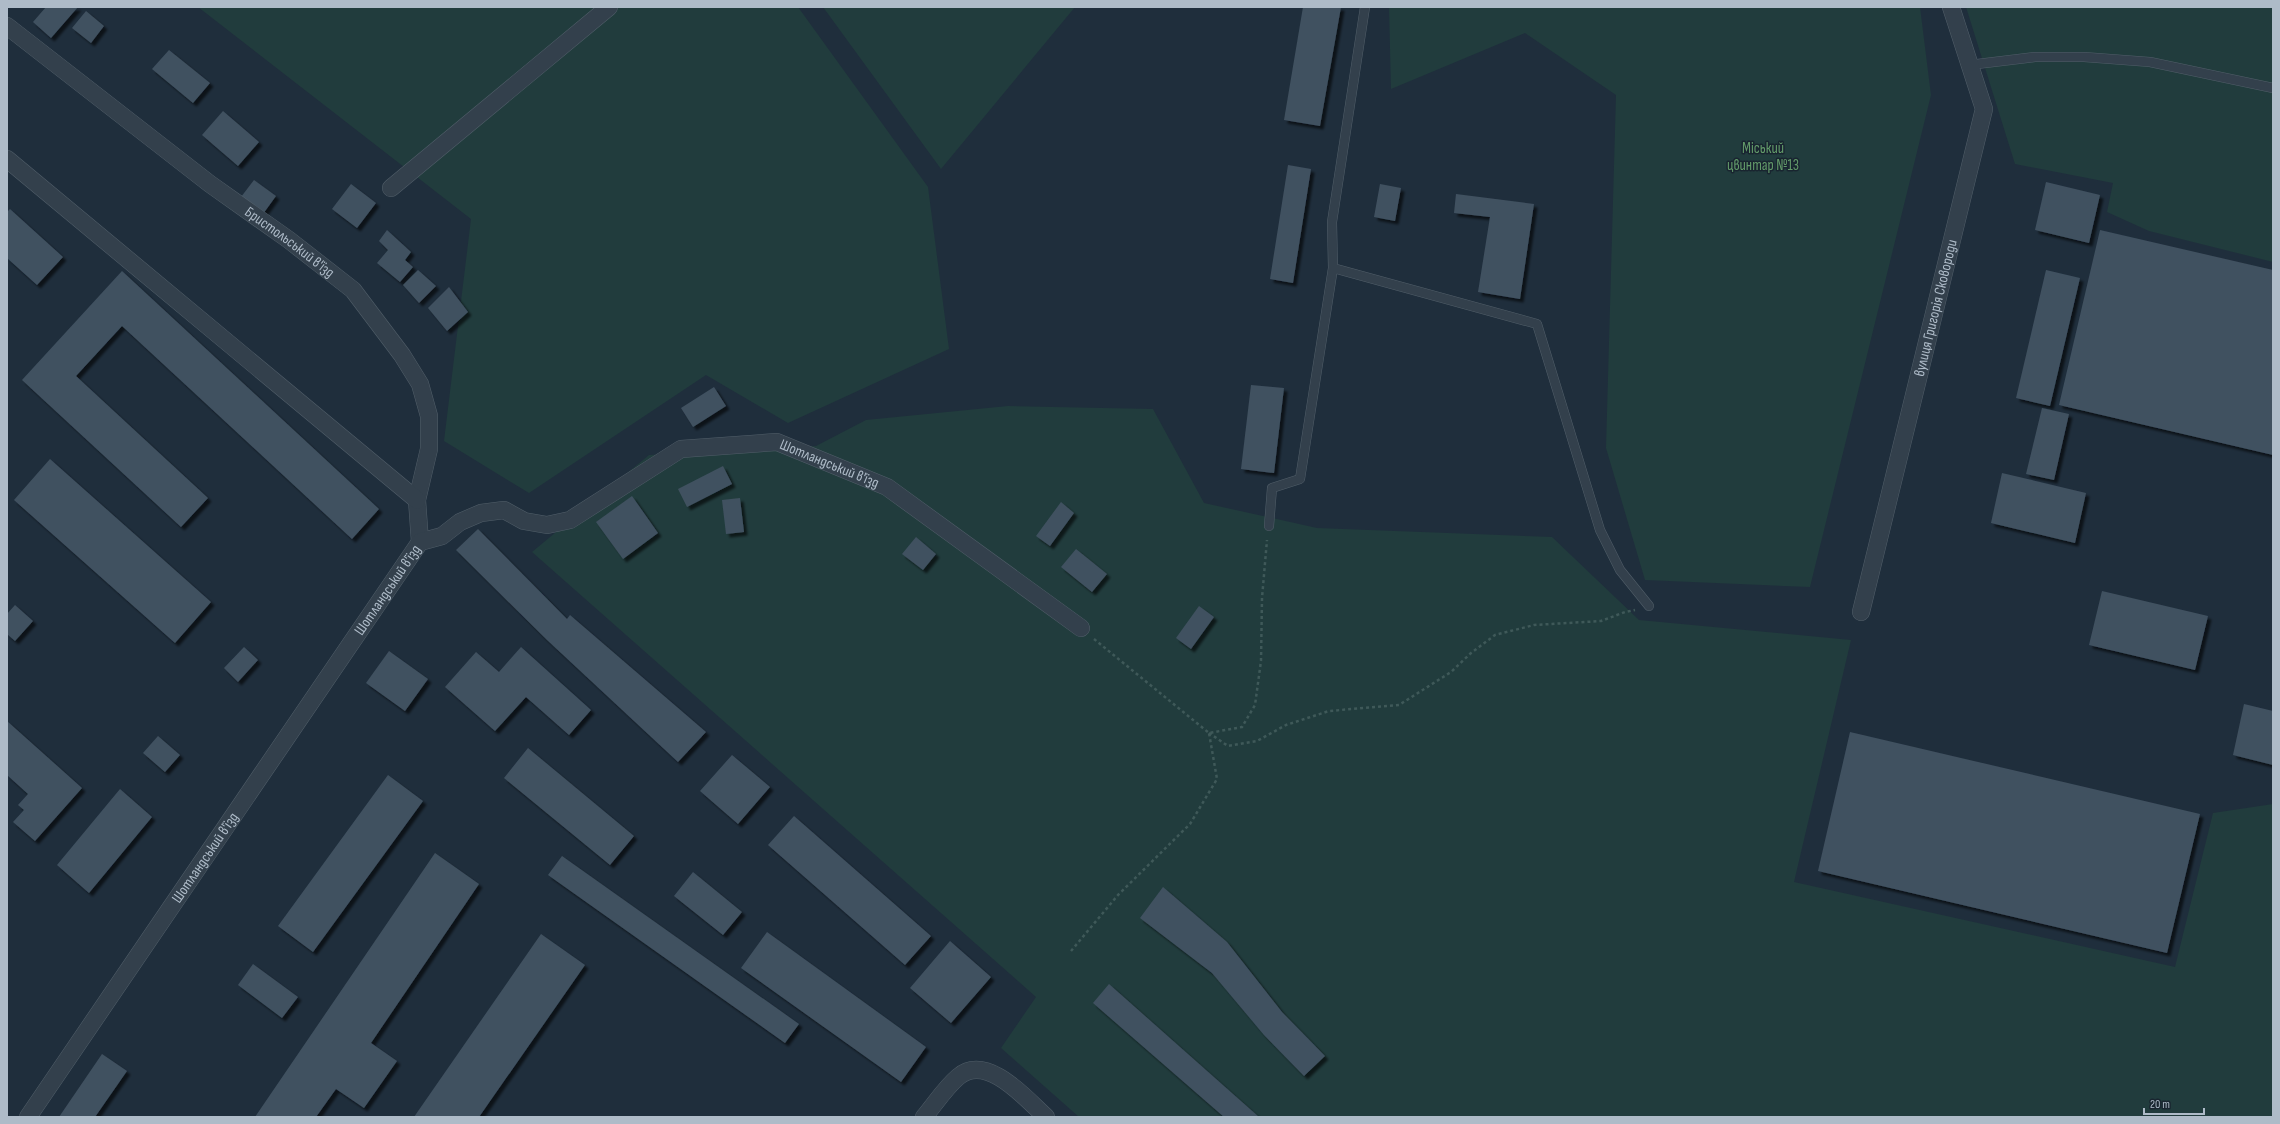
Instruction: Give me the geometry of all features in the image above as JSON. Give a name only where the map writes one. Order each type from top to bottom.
[{"type":"street","points":[[391,188],[609,7]]},
{"type":"street","name":"вулиця Григорія Сковороди","points":[[1861,612],[1984,109],[1951,7]]},
{"type":"street","name":"Бристольський в'їзд","points":[[7,26],[210,184],[289,240],[353,290],[402,355],[420,384],[429,416],[429,449],[417,500],[420,542]]},
{"type":"street","points":[[7,159],[417,500]]},
{"type":"street","name":"Шотландський в'їзд","points":[[28,1117],[420,542],[442,536],[460,522],[481,513],[504,510],[524,521],[547,525],[570,520],[681,449],[777,442],[887,487],[1081,628]]},
{"type":"street","points":[[924,1117],[959,1076],[973,1071],[987,1071],[1001,1076],[1046,1117]]},
{"type":"lane","points":[[1269,526],[1272,488],[1300,479],[1333,268],[1332,222],[1365,7]]},
{"type":"lane","points":[[1969,65],[2035,57],[2150,62],[2273,88]]},
{"type":"lane","points":[[1333,268],[1537,324],[1600,530],[1620,570],[1649,606]]},
{"type":"path","points":[[1209,733],[1242,727],[1255,705],[1261,662],[1262,598],[1269,526]]},
{"type":"path","points":[[1081,628],[1209,733],[1228,746],[1257,741],[1286,725],[1329,711],[1399,706],[1451,672],[1471,653],[1495,635],[1534,625],[1601,621],[1625,612],[1635,610],[1638,613]]},
{"type":"path","points":[[1071,951],[1118,895],[1190,824],[1217,779],[1209,733]]},
{"type":"green space","points":[[198,7],[798,7],[928,187],[949,349],[788,423],[706,375],[529,493],[444,441],[471,219]]},
{"type":"green space","points":[[823,7],[1075,7],[941,169]]},
{"type":"green space","name":"Міський цвинтар №13","points":[[1389,7],[1920,7],[1931,95],[1810,587],[1645,580],[1606,448],[1616,95],[1525,33],[1391,89]]},
{"type":"green space","points":[[1966,7],[2273,7],[2273,262],[2149,231],[2107,212],[2113,183],[2015,164]]},
{"type":"green space","points":[[1008,406],[1153,409],[1204,503],[1317,528],[1552,537],[1639,620],[1851,640],[1794,882],[2175,967],[2213,813],[2273,804],[2273,1117],[1079,1117],[1001,1048],[1036,997],[532,552],[649,455],[816,446],[866,420]]},
{"type":"building","points":[[46,7],[78,7],[51,38],[33,22]]},
{"type":"building","points":[[1303,7],[1341,7],[1320,126],[1284,120]]},
{"type":"building","points":[[86,11],[104,26],[91,43],[72,28]]},
{"type":"building","points":[[169,50],[210,83],[193,103],[152,69]]},
{"type":"building","points":[[223,111],[259,142],[238,166],[202,135]]},
{"type":"building","points":[[1288,165],[1311,169],[1293,283],[1270,279]]},
{"type":"building","points":[[254,180],[276,196],[263,214],[241,197]]},
{"type":"building","points":[[2046,182],[2100,195],[2089,243],[2035,230]]},
{"type":"building","points":[[351,184],[376,203],[357,228],[332,209]]},
{"type":"building","points":[[1380,184],[1401,188],[1395,221],[1374,217]]},
{"type":"building","points":[[1456,194],[1534,204],[1520,299],[1478,292],[1490,217],[1454,213]]},
{"type":"building","points":[[10,209],[63,257],[37,285],[7,258],[7,212]]},
{"type":"building","points":[[387,230],[411,252],[405,260],[413,267],[400,282],[377,263],[388,250],[379,241]]},
{"type":"building","points":[[2100,230],[2273,270],[2273,455],[2059,405]]},
{"type":"building","points":[[418,270],[436,286],[419,303],[403,285]]},
{"type":"building","points":[[2046,270],[2080,278],[2050,406],[2016,398]]},
{"type":"building","points":[[122,271],[379,509],[352,539],[122,326],[76,376],[208,498],[181,527],[22,380]]},
{"type":"building","points":[[449,287],[468,312],[447,331],[428,308]]},
{"type":"building","points":[[1251,385],[1284,388],[1274,473],[1241,469]]},
{"type":"building","points":[[714,387],[726,406],[693,427],[681,408]]},
{"type":"building","points":[[2042,408],[2069,414],[2054,480],[2026,474]]},
{"type":"building","points":[[50,459],[211,602],[175,643],[14,500]]},
{"type":"building","points":[[723,466],[732,484],[687,507],[678,489]]},
{"type":"building","points":[[2002,473],[2086,493],[2075,543],[1991,523]]},
{"type":"building","points":[[632,496],[658,533],[623,559],[596,522]]},
{"type":"building","points":[[740,498],[744,532],[726,534],[722,500]]},
{"type":"building","points":[[1061,502],[1074,513],[1050,546],[1036,536]]},
{"type":"building","points":[[478,529],[567,619],[570,615],[706,732],[678,762],[547,640],[456,550]]},
{"type":"building","points":[[916,537],[936,554],[923,570],[902,554]]},
{"type":"building","points":[[1076,549],[1107,574],[1092,592],[1061,567]]},
{"type":"building","points":[[2102,591],[2208,616],[2195,670],[2089,645]]},
{"type":"building","points":[[15,605],[33,621],[15,641],[7,634],[7,614]]},
{"type":"building","points":[[1199,606],[1214,617],[1191,649],[1176,638]]},
{"type":"building","points":[[244,647],[258,660],[238,682],[224,668]]},
{"type":"building","points":[[521,647],[591,710],[569,735],[526,697],[495,731],[445,687],[476,652],[499,672]]},
{"type":"building","points":[[389,651],[428,679],[405,711],[366,683]]},
{"type":"building","points":[[2244,704],[2273,711],[2273,765],[2233,755]]},
{"type":"building","points":[[7,721],[82,788],[35,841],[13,822],[24,810],[18,805],[28,794],[7,775]]},
{"type":"building","points":[[1850,732],[2200,814],[2167,953],[1818,871]]},
{"type":"building","points":[[158,736],[180,755],[165,772],[143,753]]},
{"type":"building","points":[[528,748],[634,836],[610,865],[504,778]]},
{"type":"building","points":[[732,755],[770,787],[738,824],[700,791]]},
{"type":"building","points":[[388,775],[423,801],[313,952],[278,926]]},
{"type":"building","points":[[120,789],[152,817],[89,893],[57,865]]},
{"type":"building","points":[[794,816],[931,936],[905,965],[768,845]]},
{"type":"building","points":[[435,853],[479,884],[371,1043],[397,1061],[364,1108],[336,1089],[316,1117],[255,1117]]},
{"type":"building","points":[[562,856],[799,1024],[785,1043],[548,875]]},
{"type":"building","points":[[693,872],[742,912],[723,935],[674,896]]},
{"type":"building","points":[[1163,887],[1227,942],[1282,1012],[1325,1056],[1304,1076],[1264,1035],[1212,973],[1140,918]]},
{"type":"building","points":[[767,932],[926,1047],[901,1082],[741,968]]},
{"type":"building","points":[[541,934],[585,965],[479,1117],[414,1117]]},
{"type":"building","points":[[950,941],[991,977],[951,1023],[910,988]]},
{"type":"building","points":[[253,964],[298,997],[282,1018],[238,985]]},
{"type":"building","points":[[1109,984],[1259,1117],[1224,1117],[1093,1003]]},
{"type":"building","points":[[102,1054],[127,1071],[95,1117],[59,1117]]}]
